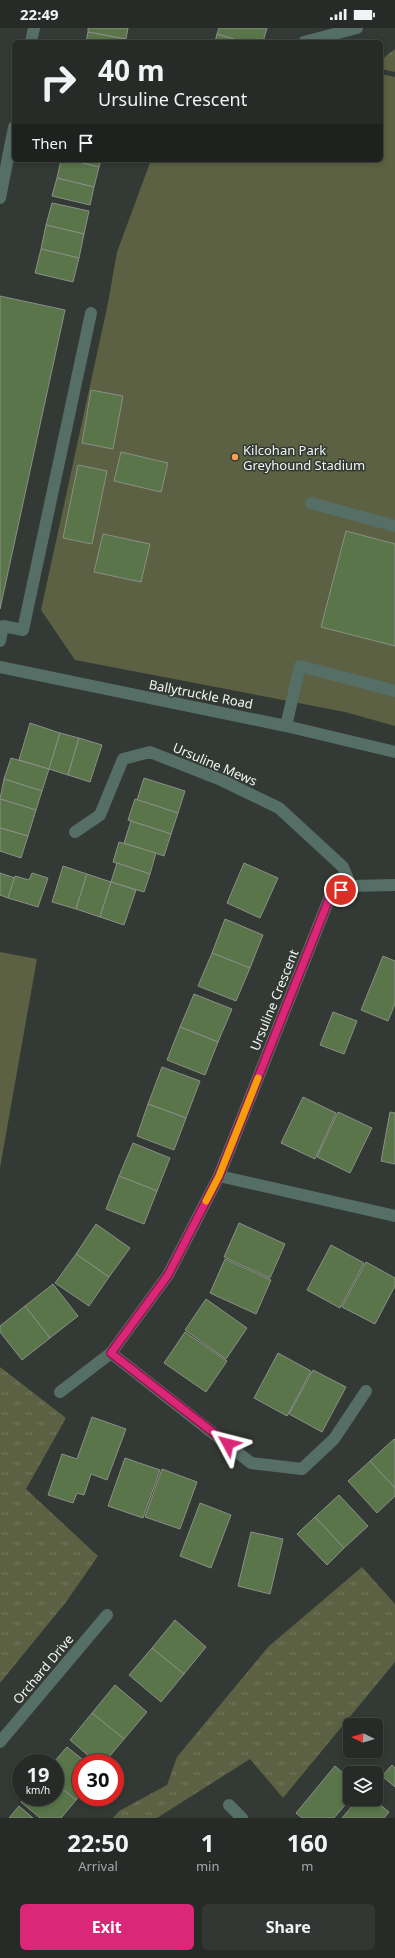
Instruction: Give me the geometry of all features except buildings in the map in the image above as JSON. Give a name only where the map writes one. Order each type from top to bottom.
[{"type":"street","points":[[31,40],[34,28]]},
{"type":"street","points":[[312,40],[357,28]]},
{"type":"street","points":[[0,198],[12,137]]},
{"type":"street","points":[[0,641],[1,626],[23,630],[91,313]]},
{"type":"street","points":[[311,503],[395,526]]},
{"type":"street","points":[[286,726],[300,666],[395,690]]},
{"type":"street","name":"Ballytruckle Road","points":[[0,667],[286,726],[395,752]]},
{"type":"street","name":"Ursuline Mews","points":[[75,832],[100,815],[123,759],[150,752],[221,780],[279,808],[343,867],[351,886]]},
{"type":"street","name":"Ursuline Crescent","points":[[60,1392],[111,1353],[168,1275],[219,1176],[331,894],[351,886],[395,885]]},
{"type":"street","points":[[219,1176],[395,1216]]},
{"type":"street","points":[[111,1353],[251,1463],[302,1469],[334,1439],[366,1390]]},
{"type":"street","name":"Orchard Drive","points":[[0,1742],[107,1615]]},
{"type":"street","points":[[229,1805],[242,1818]]},
{"type":"green space","points":[[395,49],[395,72],[383,69],[383,58]]},
{"type":"green space","name":"Kilcohan Park Greyhound Stadium","points":[[383,74],[395,77],[395,726],[345,712],[75,660],[41,610],[108,303],[117,252],[150,162],[383,162]]},
{"type":"green space","points":[[0,952],[37,959],[0,1168]]},
{"type":"green space","points":[[0,1367],[66,1418],[26,1489],[98,1556],[66,1602],[0,1683]]},
{"type":"green space","points":[[362,1567],[395,1604],[395,1662],[349,1718],[343,1718],[343,1725],[283,1798],[250,1759],[157,1818],[113,1818],[119,1811],[167,1785],[177,1757],[268,1647]]},
{"type":"slow traffic","points":[[206,1201],[219,1176],[258,1078]]},
{"type":"place","name":"Kilcohan Park Greyhound Stadium","points":[[235,457]]},
{"type":"route","points":[[228,1444],[111,1353],[168,1275],[219,1176],[331,894],[341,890]]}]
